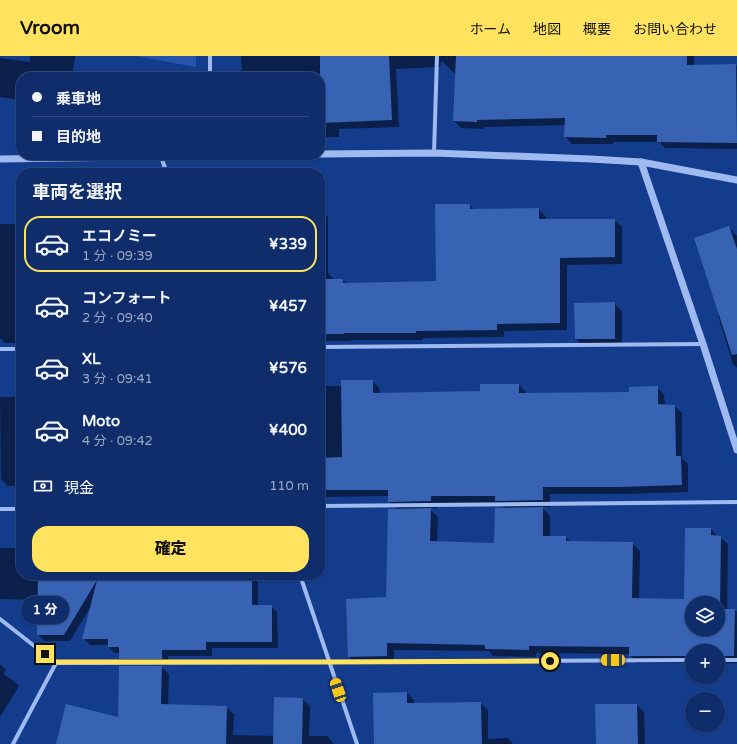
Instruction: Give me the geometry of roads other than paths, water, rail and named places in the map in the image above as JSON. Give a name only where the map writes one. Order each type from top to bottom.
[{"type":"street","points":[[210,56],[210,72]]},
{"type":"street","points":[[434,153],[437,56]]},
{"type":"street","points":[[325,154],[434,153],[641,162],[737,180]]},
{"type":"street","points":[[0,159],[16,159]]},
{"type":"street","points":[[641,162],[703,344],[737,450]]},
{"type":"street","points":[[325,347],[703,344]]},
{"type":"street","points":[[0,349],[16,349]]},
{"type":"street","points":[[325,506],[737,502]]},
{"type":"street","points":[[0,509],[16,509]]},
{"type":"street","points":[[302,580],[357,744]]},
{"type":"street","points":[[0,619],[56,662],[685,660]]},
{"type":"street","points":[[725,660],[737,660]]},
{"type":"street","points":[[13,744],[56,662]]}]
